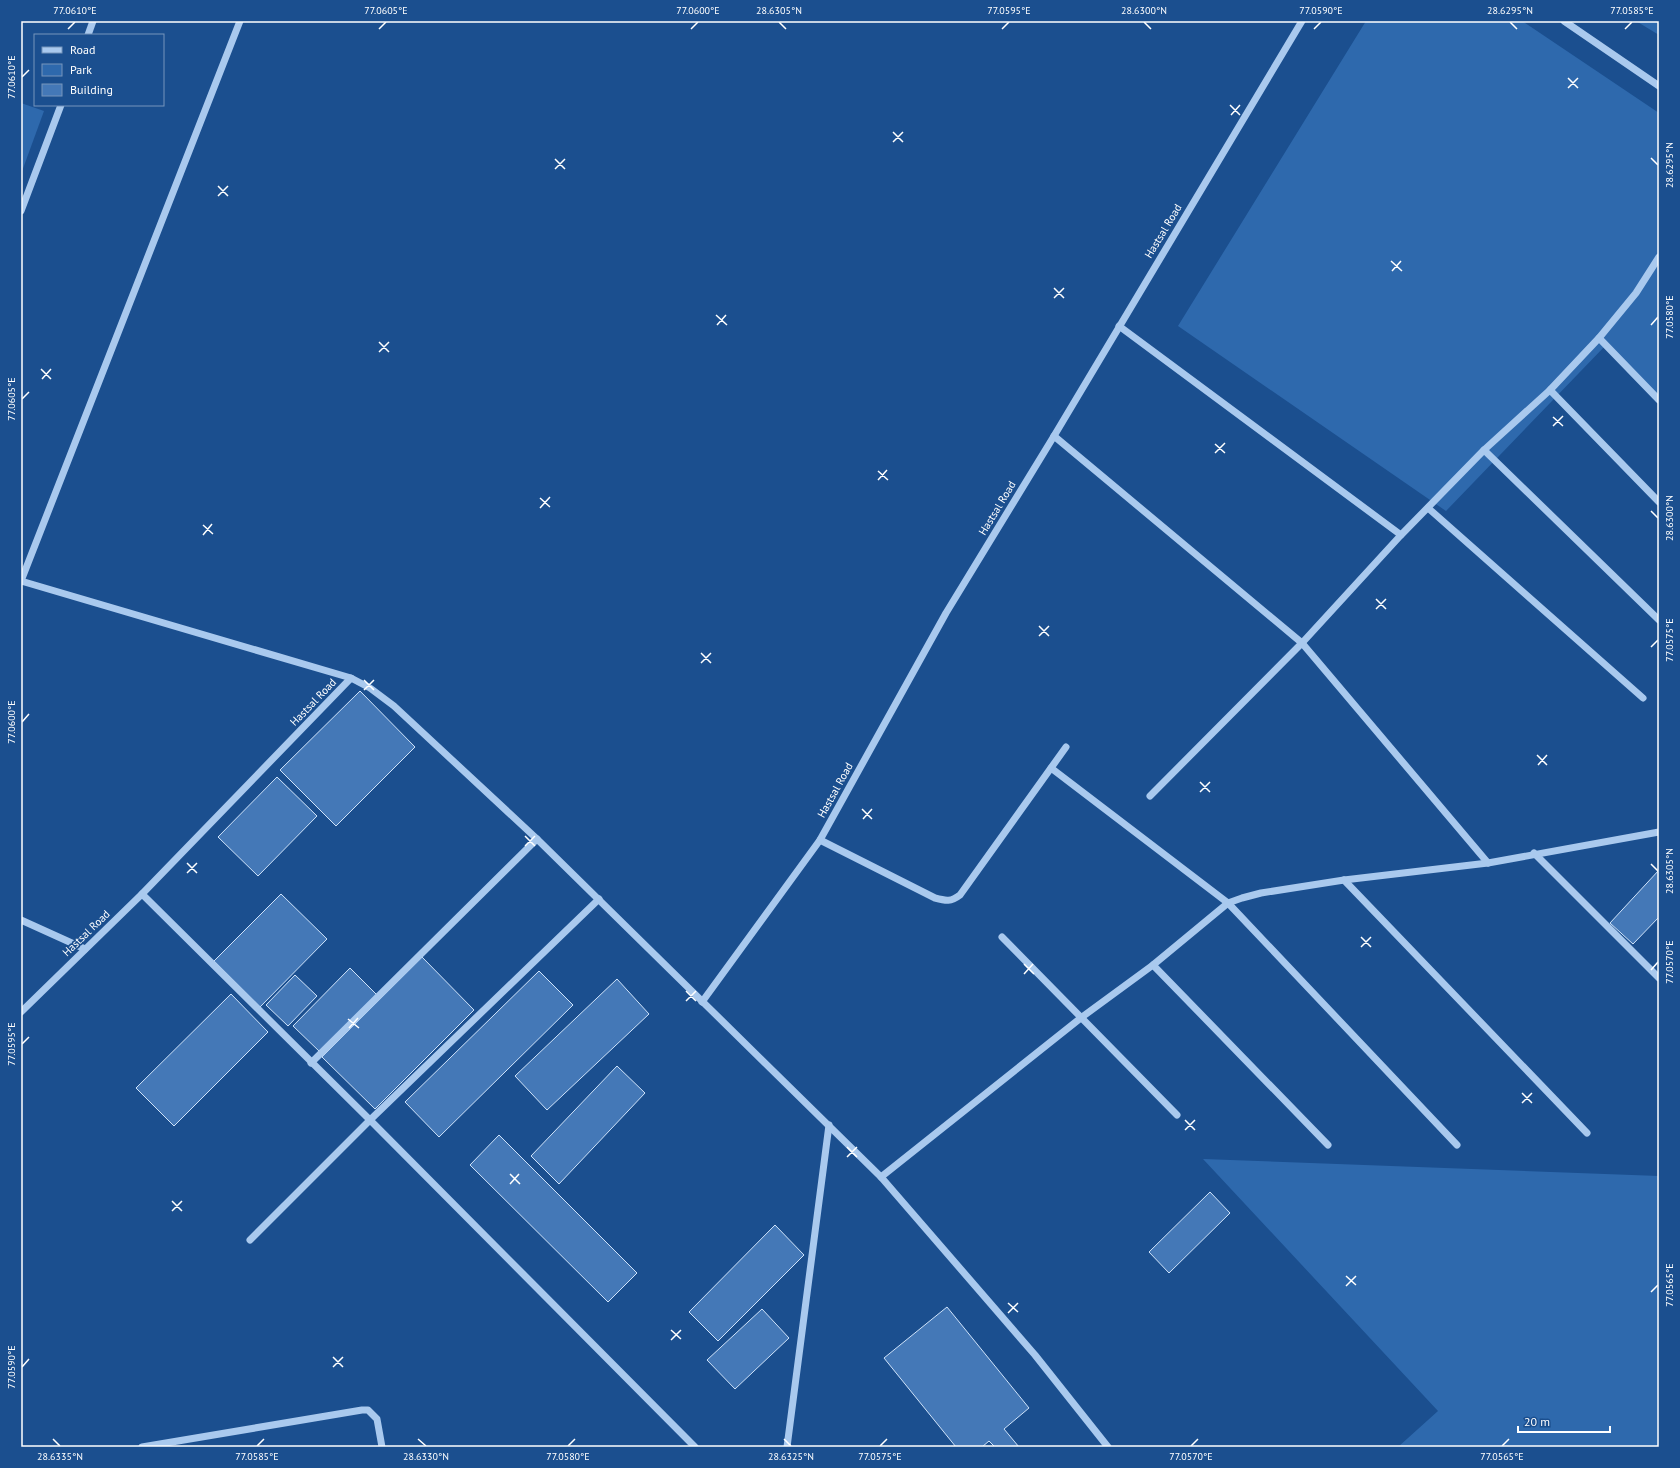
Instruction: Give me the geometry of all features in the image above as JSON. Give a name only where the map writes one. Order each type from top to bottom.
[{"type":"street","points":[[88,34],[93,21]]},
{"type":"street","points":[[240,21],[21,581],[351,678]]},
{"type":"street","name":"Hastsal Road","points":[[702,1002],[820,840],[946,613],[1054,436],[1302,21]]},
{"type":"street","points":[[1564,21],[1659,86]]},
{"type":"street","points":[[21,211],[61,106]]},
{"type":"street","points":[[1150,796],[1302,643],[1401,535],[1484,450],[1550,390],[1599,338],[1636,293],[1659,257]]},
{"type":"street","points":[[1119,326],[1401,535]]},
{"type":"street","points":[[1599,338],[1659,400]]},
{"type":"street","points":[[1550,390],[1659,502]]},
{"type":"street","points":[[1054,436],[1302,643],[1488,863]]},
{"type":"street","points":[[1484,450],[1659,620]]},
{"type":"street","points":[[1428,508],[1643,698]]},
{"type":"street","name":"Hastsal Road","points":[[21,1012],[142,894],[351,678],[370,688],[394,706],[537,839],[702,1002],[829,1124],[881,1177],[1035,1355],[1108,1447]]},
{"type":"street","points":[[820,840],[935,898],[945,901],[954,900],[960,895],[1066,747]]},
{"type":"street","points":[[1051,768],[1228,904],[1458,1145]]},
{"type":"street","points":[[881,1177],[1082,1017],[1152,965],[1228,904],[1242,898],[1261,893],[1344,880],[1488,863],[1534,853],[1659,832]]},
{"type":"street","points":[[311,1063],[537,839]]},
{"type":"street","points":[[1534,853],[1659,978]]},
{"type":"street","points":[[1344,880],[1587,1133]]},
{"type":"street","points":[[142,894],[370,1120],[695,1447]]},
{"type":"street","points":[[250,1240],[370,1120],[598,899]]},
{"type":"street","points":[[21,920],[85,949]]},
{"type":"street","points":[[1002,937],[1177,1115]]},
{"type":"street","points":[[1152,965],[1328,1145]]},
{"type":"street","points":[[787,1447],[829,1124]]},
{"type":"street","points":[[142,1447],[362,1410],[368,1410],[377,1419],[382,1447]]},
{"type":"green space","points":[[1366,21],[1522,21],[1659,113],[1659,396],[1605,346],[1446,511],[1178,326]]},
{"type":"green space","points":[[1636,21],[1659,21],[1659,35]]},
{"type":"green space","points":[[21,103],[44,111],[21,174]]},
{"type":"green space","points":[[1203,1159],[1659,1176],[1659,1447],[1398,1447],[1438,1411]]},
{"type":"building","points":[[360,691],[415,747],[336,826],[280,770]]},
{"type":"building","points":[[277,777],[317,816],[258,876],[218,837]]},
{"type":"building","points":[[1659,870],[1659,917],[1633,944],[1610,923]]},
{"type":"building","points":[[281,894],[327,939],[260,1007],[214,961]]},
{"type":"building","points":[[422,957],[474,1010],[375,1109],[322,1057]]},
{"type":"building","points":[[350,968],[377,995],[320,1052],[293,1026]]},
{"type":"building","points":[[539,971],[573,1005],[439,1137],[405,1102]]},
{"type":"building","points":[[295,975],[317,996],[288,1026],[266,1005]]},
{"type":"building","points":[[617,979],[649,1014],[547,1110],[515,1076]]},
{"type":"building","points":[[231,994],[268,1032],[174,1126],[136,1088]]},
{"type":"building","points":[[617,1066],[645,1093],[559,1184],[531,1156]]},
{"type":"building","points":[[499,1135],[637,1273],[608,1302],[470,1165]]},
{"type":"building","points":[[1210,1192],[1230,1213],[1169,1273],[1149,1252]]},
{"type":"building","points":[[775,1225],[804,1255],[718,1341],[689,1312]]},
{"type":"building","points":[[947,1307],[1029,1408],[1004,1429],[1019,1447],[995,1447],[989,1441],[982,1447],[956,1447],[884,1358]]},
{"type":"building","points":[[762,1309],[789,1338],[735,1389],[707,1360]]}]
